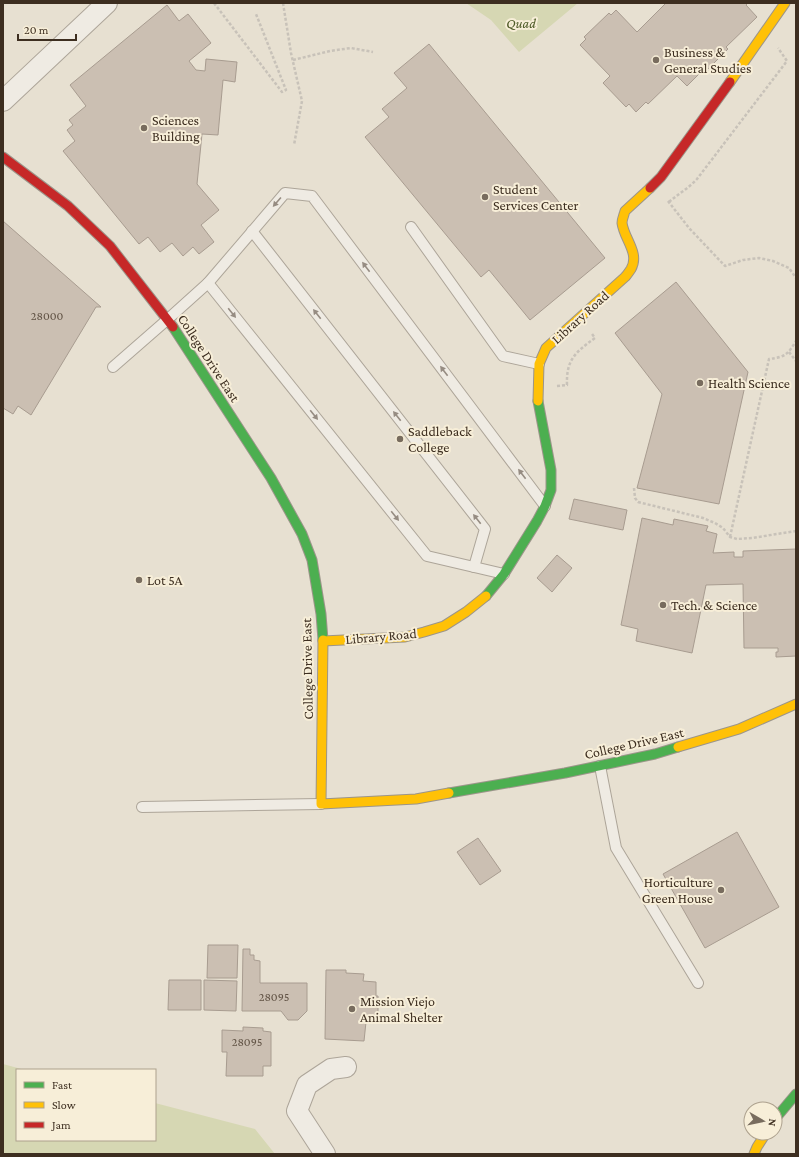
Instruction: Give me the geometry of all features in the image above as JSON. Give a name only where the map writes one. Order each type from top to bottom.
[{"type":"street","points":[[3,101],[107,3]]},
{"type":"street","name":"Library Road","points":[[323,641],[405,637],[444,626],[466,612],[487,595],[504,574],[546,506],[551,490],[551,470],[538,399],[539,364],[546,348],[625,277],[631,268],[633,258],[632,248],[623,226],[622,218],[626,211],[661,177],[785,3]]},
{"type":"street","name":"College Drive East","points":[[3,157],[68,206],[110,246],[168,319],[271,478],[302,534],[312,560],[321,614],[323,641],[321,804],[416,799],[600,766],[655,754],[739,729],[796,704]]},
{"type":"street","points":[[325,1154],[297,1111],[307,1085],[331,1069],[346,1067]]},
{"type":"street","points":[[783,1109],[796,1094]]},
{"type":"street","points":[[754,1154],[761,1141]]},
{"type":"lane","points":[[113,367],[208,283],[285,193],[312,196],[546,506]]},
{"type":"lane","points":[[411,227],[503,356],[539,364]]},
{"type":"lane","points":[[252,231],[485,529],[474,567]]},
{"type":"lane","points":[[208,283],[427,556],[504,574]]},
{"type":"lane","points":[[600,766],[616,848],[698,983]]},
{"type":"lane","points":[[142,807],[321,804]]},
{"type":"path","points":[[214,3],[282,92],[286,90],[256,14]]},
{"type":"path","points":[[283,3],[302,101],[294,145]]},
{"type":"path","points":[[669,202],[692,185],[787,61],[775,44]]},
{"type":"path","points":[[293,60],[330,51],[351,48],[373,52]]},
{"type":"path","points":[[666,199],[689,228],[725,266],[743,260],[759,258],[773,261],[789,268],[796,278]]},
{"type":"path","points":[[556,386],[566,385],[566,373],[570,362],[576,353],[595,338],[579,318]]},
{"type":"path","points":[[730,537],[769,359],[781,357],[789,352],[796,341]]},
{"type":"path","points":[[789,352],[796,361]]},
{"type":"path","points":[[634,488],[634,498],[638,502],[703,518],[715,523],[723,528],[730,537],[737,539],[796,531]]},
{"type":"green space","name":"Quad","points":[[466,3],[578,3],[519,52],[491,20]]},
{"type":"green space","points":[[3,1064],[21,1069],[16,1069],[16,1141],[156,1141],[156,1103],[255,1129],[275,1154],[3,1154]]},
{"type":"building","name":"Business & General Studies","points":[[666,3],[748,3],[746,5],[757,17],[726,47],[728,49],[704,73],[702,71],[687,86],[677,76],[648,104],[646,102],[636,112],[629,104],[626,107],[603,83],[610,76],[580,45],[586,39],[584,37],[609,13],[611,15],[616,10],[637,32]]},
{"type":"building","name":"Sciences Building","points":[[167,5],[179,21],[188,14],[211,43],[189,61],[196,70],[205,71],[206,59],[237,62],[235,82],[223,80],[218,135],[202,134],[197,184],[219,210],[201,225],[214,242],[199,254],[193,247],[183,256],[172,243],[160,252],[148,237],[139,244],[63,151],[75,141],[67,130],[73,125],[69,120],[86,106],[70,85]]},
{"type":"building","name":"Student Services Center","points":[[429,44],[605,258],[530,320],[489,270],[481,277],[365,137],[389,117],[382,109],[407,88],[394,73]]},
{"type":"building","points":[[3,221],[101,307],[96,307],[31,415],[18,406],[13,414],[3,408]]},
{"type":"building","name":"Health Science","points":[[676,282],[748,372],[719,504],[637,488],[662,394],[615,333]]},
{"type":"building","points":[[574,499],[627,510],[623,530],[569,519]]},
{"type":"building","name":"Tech. & Science","points":[[642,518],[673,525],[674,519],[708,526],[706,531],[717,534],[713,553],[734,552],[734,557],[743,557],[743,551],[796,549],[796,656],[776,657],[778,648],[744,648],[743,584],[706,585],[692,653],[636,641],[638,629],[621,625]]},
{"type":"building","points":[[557,555],[572,568],[552,592],[537,578]]},
{"type":"building","name":"Horticulture Green House","points":[[737,832],[779,907],[705,948],[663,874]]},
{"type":"building","points":[[478,838],[501,871],[480,885],[457,852]]},
{"type":"building","points":[[208,945],[238,945],[237,978],[207,978]]},
{"type":"building","points":[[243,949],[250,949],[250,955],[254,955],[254,960],[260,961],[260,983],[307,983],[307,1011],[298,1020],[288,1020],[281,1011],[242,1011]]},
{"type":"building","name":"Mission Viejo Animal Shelter","points":[[326,970],[346,970],[346,973],[364,974],[363,981],[376,982],[376,996],[378,996],[378,1022],[366,1022],[364,1041],[325,1039]]},
{"type":"building","points":[[169,980],[201,980],[201,1010],[168,1010]]},
{"type":"building","points":[[204,980],[237,981],[236,1011],[204,1010]]},
{"type":"building","points":[[243,1027],[263,1028],[263,1031],[271,1032],[271,1066],[263,1066],[263,1076],[226,1076],[227,1052],[222,1052],[222,1030],[243,1031]]},
{"type":"traffic: fast","points":[[173,327],[271,478],[302,534],[312,560],[321,614],[323,640]]},
{"type":"traffic: fast","points":[[486,596],[504,574],[537,521],[551,490],[551,470],[538,401]]},
{"type":"traffic: fast","points":[[449,793],[565,773],[655,754],[678,747]]},
{"type":"traffic: fast","points":[[783,1109],[796,1094]]},
{"type":"traffic: slow","points":[[730,82],[785,3]]},
{"type":"traffic: slow","points":[[538,401],[539,364],[546,348],[625,277],[631,269],[634,257],[631,246],[623,229],[622,220],[625,211],[650,188]]},
{"type":"traffic: slow","points":[[323,641],[405,637],[424,632],[444,626],[466,612],[486,596]]},
{"type":"traffic: slow","points":[[323,640],[321,804],[416,799],[449,793]]},
{"type":"traffic: slow","points":[[678,747],[739,729],[796,704]]},
{"type":"traffic: slow","points":[[754,1154],[761,1141]]},
{"type":"traffic: jam","points":[[650,188],[661,177],[730,82]]},
{"type":"traffic: jam","points":[[3,157],[68,206],[110,246],[173,327]]},
{"type":"place","name":"Business & General Studies","points":[[656,60]]},
{"type":"place","name":"Sciences Building","points":[[144,128]]},
{"type":"place","name":"Student Services Center","points":[[485,197]]},
{"type":"place","name":"Health Science","points":[[700,383]]},
{"type":"place","name":"Saddleback College","points":[[400,439]]},
{"type":"place","name":"Lot 5A","points":[[139,580]]},
{"type":"place","name":"Tech. & Science","points":[[663,605]]},
{"type":"place","name":"Horticulture Green House","points":[[721,890]]},
{"type":"place","name":"Mission Viejo Animal Shelter","points":[[352,1009]]}]
